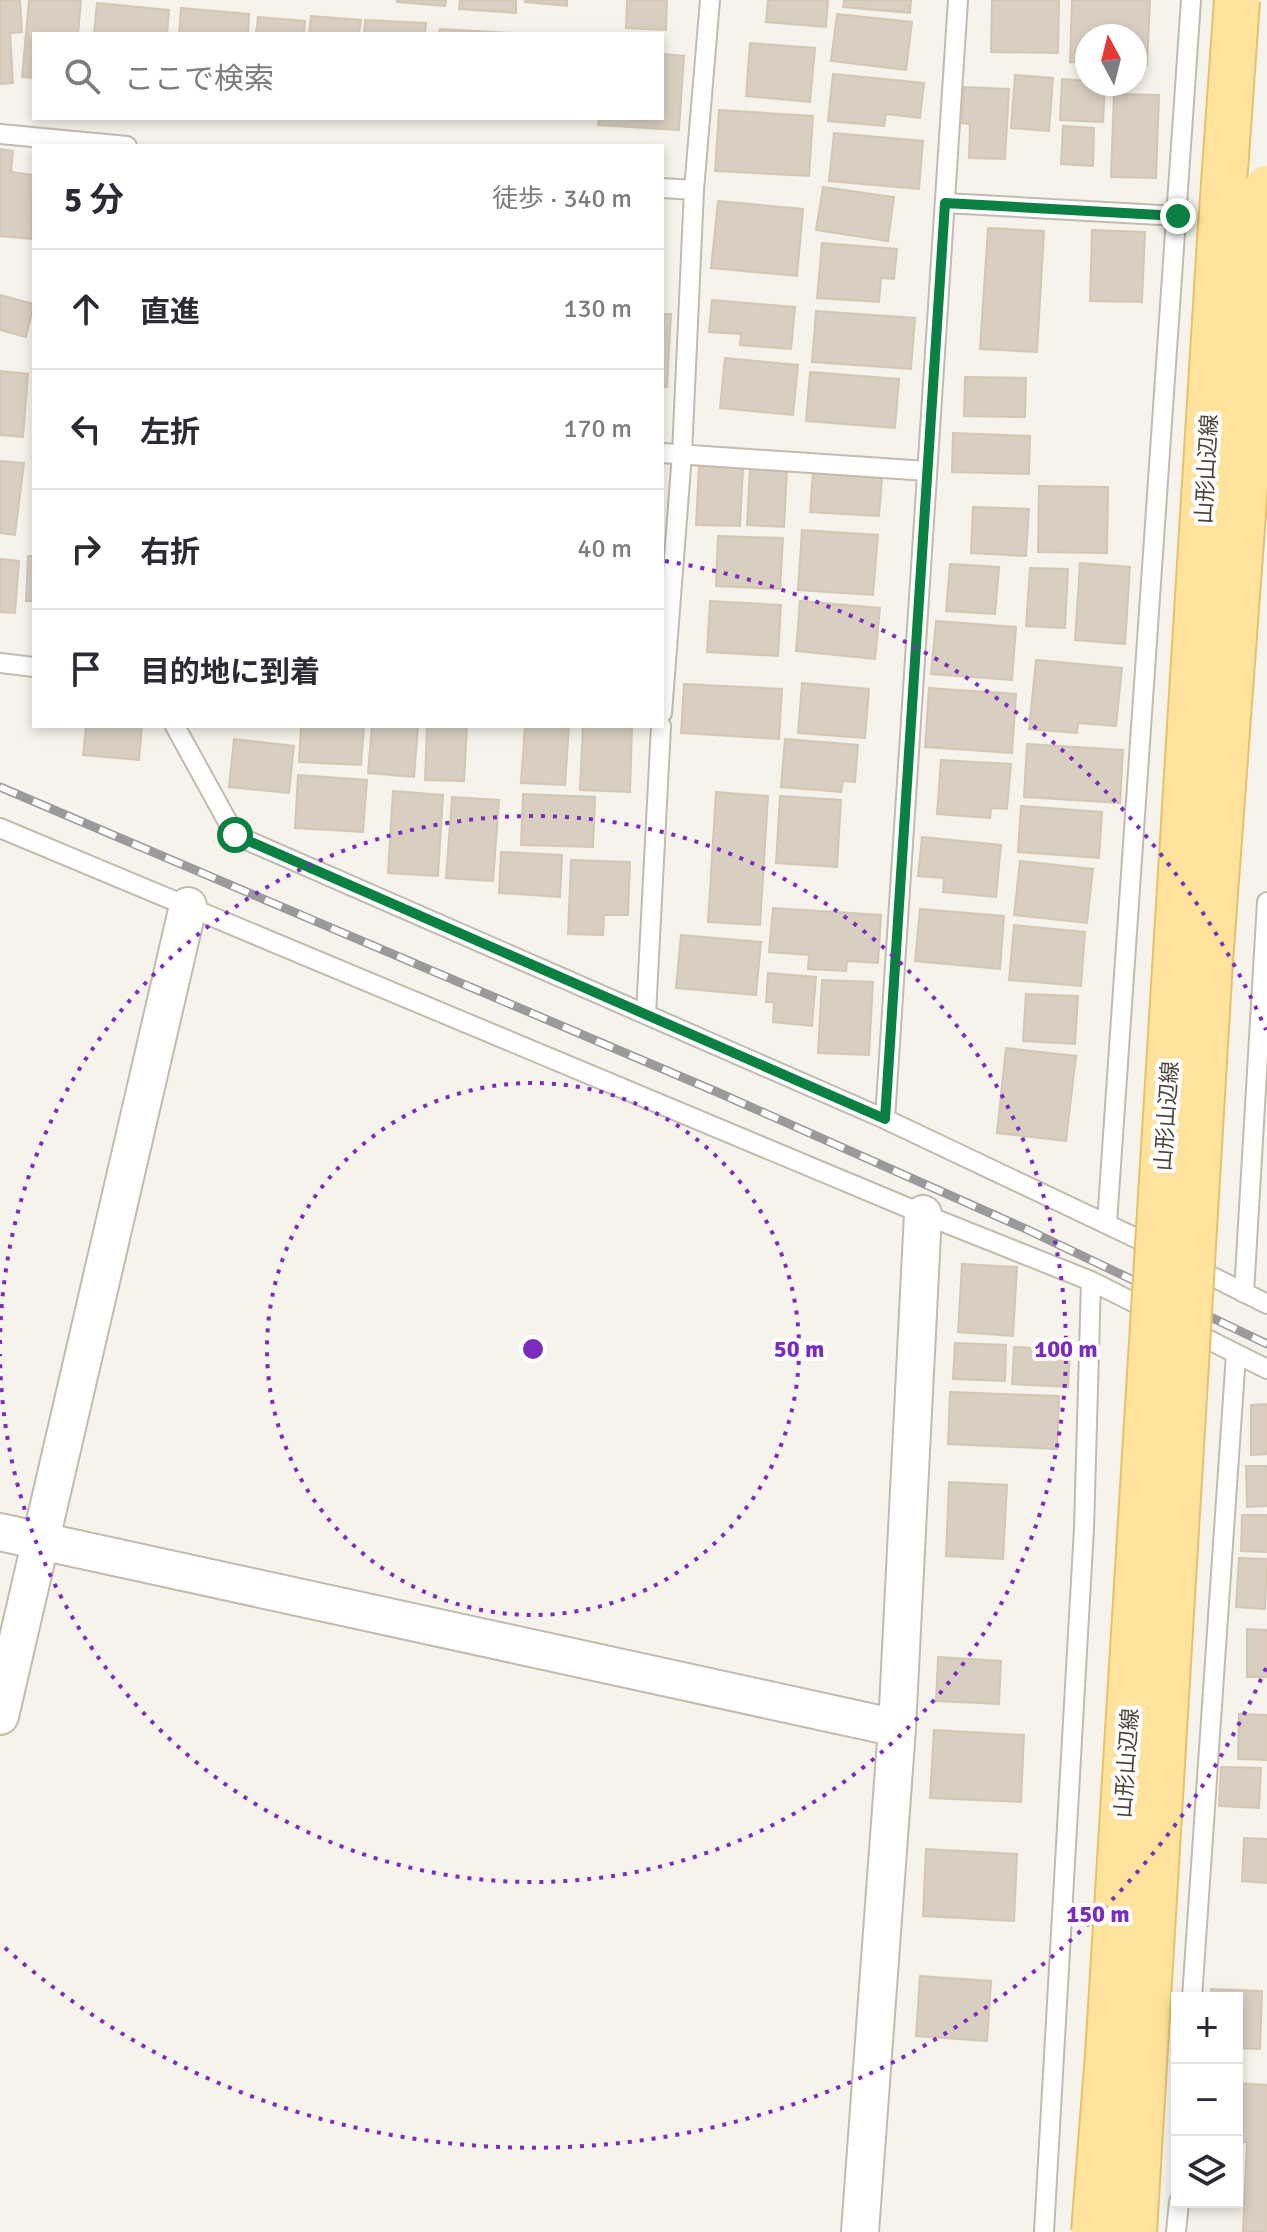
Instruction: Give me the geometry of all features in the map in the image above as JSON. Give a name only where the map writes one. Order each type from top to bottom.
[{"type":"main road","name":"山形山辺線","points":[[1094,2232],[1108,2055],[1237,0]]},
{"type":"main road","name":"山形山辺線","points":[[1134,2232],[1210,961],[1267,188]]},
{"type":"street","points":[[0,1716],[188,906]]},
{"type":"street","points":[[860,2232],[897,1728],[923,1214]]},
{"type":"street","points":[[0,1532],[897,1728]]},
{"type":"lane","points":[[664,687],[682,454],[694,190],[710,0]]},
{"type":"lane","points":[[885,1119],[958,0]]},
{"type":"lane","points":[[1107,1223],[1191,0]]},
{"type":"lane","points":[[0,134],[106,144]]},
{"type":"lane","points":[[664,188],[694,190]]},
{"type":"lane","points":[[945,203],[1178,216]]},
{"type":"lane","points":[[664,453],[927,471]]},
{"type":"lane","points":[[0,663],[32,667]]},
{"type":"lane","points":[[176,728],[235,835],[885,1119],[1107,1223],[1267,1304]]},
{"type":"lane","points":[[646,1014],[661,728]]},
{"type":"lane","points":[[0,828],[923,1214],[1091,1281],[1267,1369]]},
{"type":"lane","points":[[1244,1293],[1267,902]]},
{"type":"lane","points":[[1044,2232],[1084,1528],[1091,1281]]},
{"type":"lane","points":[[1192,1992],[1236,1354]]},
{"type":"lane","points":[[1176,2232],[1178,2208]]},
{"type":"building","points":[[0,0],[20,0],[22,32],[10,33],[13,83],[0,84]]},
{"type":"building","points":[[29,0],[81,0],[78,32],[32,32],[32,78],[22,77]]},
{"type":"building","points":[[397,0],[446,0],[445,6]]},
{"type":"building","points":[[460,0],[516,0],[516,13],[459,9]]},
{"type":"building","points":[[567,0],[567,6],[525,2]]},
{"type":"building","points":[[627,0],[667,0],[666,30],[626,28]]},
{"type":"building","points":[[768,0],[828,0],[826,27],[766,22]]},
{"type":"building","points":[[844,0],[911,0],[910,13],[843,7]]},
{"type":"building","points":[[992,0],[1059,0],[1058,53],[991,52]]},
{"type":"building","points":[[1072,0],[1150,0],[1147,65],[1147,24],[1075,24],[1075,62],[1070,62]]},
{"type":"building","points":[[97,3],[169,10],[167,32],[94,32]]},
{"type":"building","points":[[181,8],[249,14],[248,32],[179,32]]},
{"type":"building","points":[[837,14],[912,22],[906,70],[831,61]]},
{"type":"building","points":[[311,16],[361,20],[359,32],[309,32]]},
{"type":"building","points":[[258,17],[305,21],[304,32],[256,32]]},
{"type":"building","points":[[365,20],[426,23],[425,32],[364,32]]},
{"type":"building","points":[[440,29],[491,32],[439,32]]},
{"type":"building","points":[[750,43],[815,48],[810,102],[746,96]]},
{"type":"building","points":[[664,54],[684,56],[679,130],[598,125],[599,120],[664,120]]},
{"type":"building","points":[[833,74],[924,83],[920,118],[886,114],[884,126],[828,121]]},
{"type":"building","points":[[1015,75],[1053,78],[1049,131],[1011,128]]},
{"type":"building","points":[[1062,79],[1075,80],[1075,96],[1104,96],[1103,122],[1060,120]]},
{"type":"building","points":[[964,87],[1009,89],[1005,159],[969,158],[970,124],[962,123]]},
{"type":"building","points":[[1159,95],[1156,178],[1111,177],[1114,96]]},
{"type":"building","points":[[719,110],[813,116],[809,176],[715,171]]},
{"type":"building","points":[[1063,126],[1094,128],[1093,166],[1061,164]]},
{"type":"building","points":[[834,133],[923,141],[919,189],[829,181]]},
{"type":"building","points":[[0,149],[13,151],[11,172],[32,175],[32,218],[31,239],[0,236]]},
{"type":"building","points":[[823,187],[894,197],[888,241],[816,230]]},
{"type":"building","points":[[718,201],[803,209],[797,276],[711,268]]},
{"type":"building","points":[[988,228],[1044,231],[1037,352],[980,349]]},
{"type":"building","points":[[1092,230],[1145,232],[1142,302],[1090,301]]},
{"type":"building","points":[[822,243],[897,249],[894,279],[881,278],[879,302],[817,298]]},
{"type":"building","points":[[0,295],[32,303],[26,337],[0,330]]},
{"type":"building","points":[[712,300],[795,307],[791,349],[740,345],[741,334],[709,332]]},
{"type":"building","points":[[816,311],[915,318],[911,369],[812,362]]},
{"type":"building","points":[[664,314],[671,314],[667,387],[664,387]]},
{"type":"building","points":[[725,358],[798,365],[793,415],[720,408]]},
{"type":"building","points":[[0,371],[28,374],[23,437],[0,435]]},
{"type":"building","points":[[810,372],[899,379],[895,428],[806,421]]},
{"type":"building","points":[[965,377],[1026,378],[1025,417],[964,416]]},
{"type":"building","points":[[953,433],[1030,436],[1029,474],[952,472]]},
{"type":"building","points":[[0,461],[24,463],[15,535],[0,533]]},
{"type":"building","points":[[699,466],[743,468],[740,526],[696,525]]},
{"type":"building","points":[[750,468],[787,470],[784,527],[747,525]]},
{"type":"building","points":[[813,473],[882,478],[879,516],[810,512]]},
{"type":"building","points":[[1039,486],[1108,487],[1107,553],[1038,552]]},
{"type":"building","points":[[973,507],[1029,509],[1026,556],[971,553]]},
{"type":"building","points":[[802,530],[878,535],[873,595],[798,590]]},
{"type":"building","points":[[718,536],[783,538],[780,589],[716,586]]},
{"type":"building","points":[[28,556],[32,556],[32,601],[26,601]]},
{"type":"building","points":[[0,559],[19,561],[15,613],[0,612]]},
{"type":"building","points":[[1080,563],[1130,567],[1125,644],[1075,640]]},
{"type":"building","points":[[950,564],[999,567],[995,614],[946,611]]},
{"type":"building","points":[[1030,568],[1068,569],[1065,628],[1026,626]]},
{"type":"building","points":[[710,601],[781,605],[778,656],[707,652]]},
{"type":"building","points":[[800,601],[880,608],[875,659],[796,651]]},
{"type":"building","points":[[936,621],[1016,627],[1012,680],[931,674]]},
{"type":"building","points":[[1036,660],[1122,668],[1116,726],[1078,723],[1077,733],[1029,729]]},
{"type":"building","points":[[802,683],[869,689],[865,738],[798,733]]},
{"type":"building","points":[[684,684],[782,689],[779,739],[681,733]]},
{"type":"building","points":[[929,688],[1016,694],[1012,753],[925,747]]},
{"type":"building","points":[[86,728],[142,728],[139,760],[83,755]]},
{"type":"building","points":[[301,728],[364,728],[361,765],[299,762]]},
{"type":"building","points":[[372,728],[418,728],[414,777],[368,773]]},
{"type":"building","points":[[427,728],[467,728],[464,781],[425,780]]},
{"type":"building","points":[[525,728],[569,728],[565,785],[521,783]]},
{"type":"building","points":[[583,728],[632,728],[630,792],[580,790]]},
{"type":"building","points":[[234,739],[294,746],[289,793],[229,787]]},
{"type":"building","points":[[785,739],[858,745],[855,782],[843,781],[841,792],[781,787]]},
{"type":"building","points":[[1027,744],[1123,750],[1120,803],[1024,797]]},
{"type":"building","points":[[941,760],[1011,764],[1007,809],[991,808],[990,818],[937,814]]},
{"type":"building","points":[[298,775],[367,780],[363,832],[295,828]]},
{"type":"building","points":[[393,791],[443,795],[438,876],[388,873]]},
{"type":"building","points":[[716,792],[768,796],[760,925],[708,922]]},
{"type":"building","points":[[523,794],[595,797],[593,847],[521,845]]},
{"type":"building","points":[[780,796],[841,800],[837,867],[776,863]]},
{"type":"building","points":[[452,797],[499,800],[493,881],[446,878]]},
{"type":"building","points":[[1021,806],[1102,812],[1099,858],[1018,852]]},
{"type":"building","points":[[922,837],[1001,845],[996,897],[943,892],[944,878],[918,876]]},
{"type":"building","points":[[501,852],[562,855],[560,897],[499,893]]},
{"type":"building","points":[[571,860],[630,862],[628,915],[604,915],[603,935],[568,934]]},
{"type":"building","points":[[1020,861],[1093,869],[1087,923],[1014,915]]},
{"type":"building","points":[[773,908],[881,915],[878,963],[847,961],[846,971],[808,969],[809,955],[769,952]]},
{"type":"building","points":[[920,909],[1004,916],[1000,969],[915,961]]},
{"type":"building","points":[[1014,925],[1085,932],[1081,986],[1009,980]]},
{"type":"building","points":[[681,935],[761,942],[756,995],[676,988]]},
{"type":"building","points":[[768,973],[816,977],[812,1026],[773,1022],[774,1002],[766,1002]]},
{"type":"building","points":[[822,980],[873,982],[869,1055],[818,1053]]},
{"type":"building","points":[[1026,994],[1078,996],[1075,1044],[1023,1041]]},
{"type":"building","points":[[1006,1048],[1076,1056],[1066,1141],[997,1133]]},
{"type":"building","points":[[962,1264],[1017,1267],[1013,1336],[958,1332]]},
{"type":"building","points":[[955,1343],[1006,1345],[1005,1381],[953,1379]]},
{"type":"building","points":[[1014,1347],[1070,1350],[1068,1387],[1012,1384]]},
{"type":"building","points":[[950,1392],[1059,1396],[1057,1449],[948,1444]]},
{"type":"building","points":[[1267,1404],[1267,1454],[1251,1455],[1251,1405]]},
{"type":"building","points":[[1246,1466],[1267,1466],[1267,1506],[1247,1507]]},
{"type":"building","points":[[949,1482],[1007,1485],[1003,1559],[946,1556]]},
{"type":"building","points":[[1242,1515],[1267,1515],[1267,1552],[1241,1551]]},
{"type":"building","points":[[1239,1558],[1267,1559],[1265,1609],[1236,1607]]},
{"type":"building","points":[[1247,1629],[1267,1630],[1267,1677],[1247,1677]]},
{"type":"building","points":[[938,1657],[1001,1661],[999,1704],[936,1701]]},
{"type":"building","points":[[1239,1714],[1267,1715],[1267,1760],[1238,1759]]},
{"type":"building","points":[[934,1730],[1024,1735],[1021,1802],[930,1798]]},
{"type":"building","points":[[1221,1767],[1261,1768],[1259,1808],[1219,1806]]},
{"type":"building","points":[[1244,1838],[1267,1839],[1267,1883],[1242,1881]]},
{"type":"building","points":[[926,1849],[1017,1854],[1014,1921],[923,1916]]},
{"type":"building","points":[[920,1976],[991,1981],[987,2041],[916,2036]]},
{"type":"building","points":[[1211,1989],[1262,1991],[1260,2049],[1243,2048],[1243,1992],[1211,1992]]},
{"type":"building","points":[[1243,2083],[1267,2085],[1267,2232],[1243,2232],[1247,2142],[1243,2142]]},
{"type":"railway","points":[[0,787],[717,1092],[1026,1229],[1267,1344]]},
{"type":"route","points":[[235,835],[885,1119],[945,203],[1178,216]]}]
